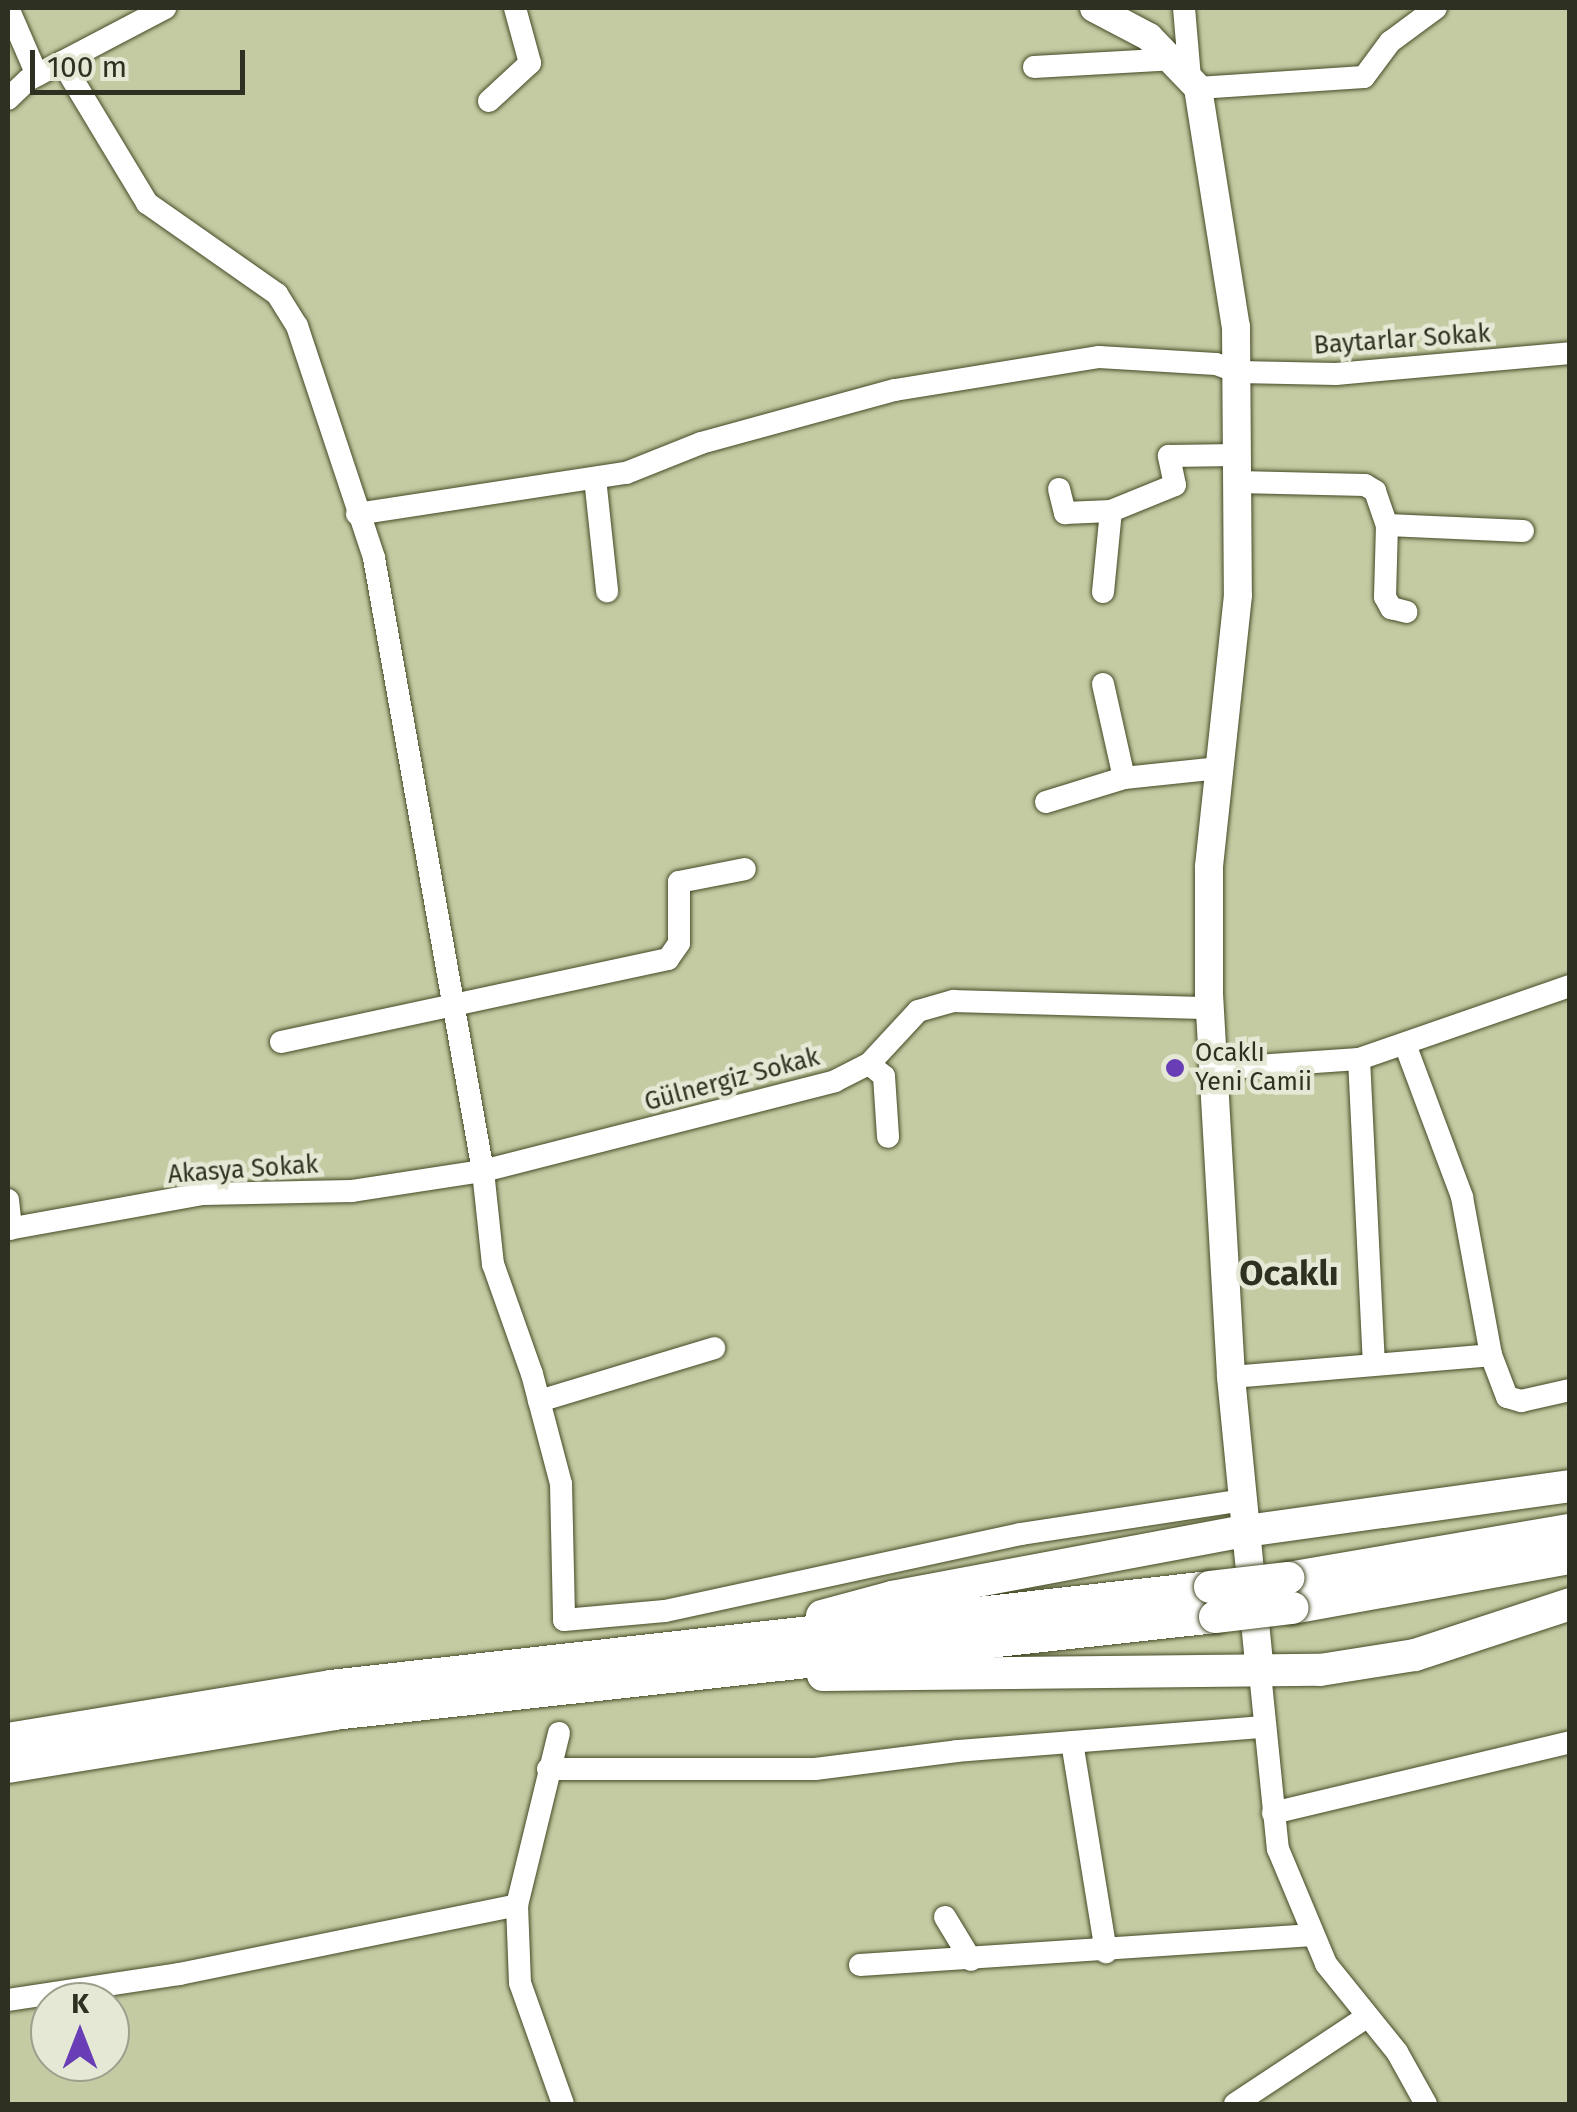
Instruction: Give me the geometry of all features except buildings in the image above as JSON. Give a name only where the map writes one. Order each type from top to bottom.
[{"type":"highway","points":[[677,1662],[892,1596],[1245,1516],[1570,1486]]},
{"type":"highway","points":[[1290,1593],[1570,1530]]},
{"type":"highway","points":[[8,1767],[677,1662],[1570,1558]]},
{"type":"highway","points":[[8,1740],[330,1686],[677,1662],[918,1679],[1260,1672],[1414,1654],[1570,1604]]},
{"type":"main road","points":[[1094,8],[1188,75],[1238,372],[1238,594],[1209,867],[1210,1008],[1231,1377],[1260,1672]]},
{"type":"street","points":[[8,8],[37,75]]},
{"type":"street","points":[[8,99],[37,75],[164,8]]},
{"type":"street","points":[[489,101],[530,63],[515,8]]},
{"type":"street","points":[[1184,8],[1188,75]]},
{"type":"street","points":[[1034,67],[1188,75],[1364,76],[1390,42],[1436,8]]},
{"type":"street","points":[[62,62],[147,203],[277,294],[298,326],[374,558],[484,1171],[493,1264],[539,1400],[561,1484],[564,1620],[665,1611],[1021,1534],[1245,1516]]},
{"type":"street","name":"Baytarlar Sokak","points":[[357,514],[595,478],[895,390],[1099,357],[1216,364],[1238,372],[1336,374],[1570,353]]},
{"type":"street","points":[[1059,488],[1064,513],[1111,511],[1175,485],[1169,456],[1365,485],[1376,491],[1387,524],[1384,598],[1391,608],[1407,612]]},
{"type":"street","points":[[595,478],[607,591]]},
{"type":"street","points":[[1103,592],[1111,511]]},
{"type":"street","points":[[1387,524],[1523,531]]},
{"type":"street","points":[[1103,684],[1124,778]]},
{"type":"street","points":[[1046,802],[1124,778],[1220,768]]},
{"type":"street","points":[[281,1042],[668,959],[678,942],[679,882],[745,869]]},
{"type":"street","points":[[1213,1069],[1359,1059],[1406,1047],[1570,986]]},
{"type":"street","name":"Gülnergiz Sokak","points":[[484,1171],[735,1110],[836,1081],[869,1064],[918,1011],[954,1001],[1210,1008]]},
{"type":"street","points":[[1406,1047],[1462,1197],[1491,1355],[1506,1397],[1520,1401],[1570,1390]]},
{"type":"street","points":[[1359,1059],[1374,1361]]},
{"type":"street","points":[[869,1064],[884,1076],[888,1137]]},
{"type":"street","name":"Akasya Sokak","points":[[9,1229],[202,1194],[352,1191],[484,1171]]},
{"type":"street","points":[[8,1200],[9,1229]]},
{"type":"street","points":[[539,1400],[714,1348]]},
{"type":"street","points":[[1231,1377],[1374,1361],[1491,1355]]},
{"type":"street","points":[[1260,1672],[1278,1849],[1326,1964],[1368,2016],[1426,2104]]},
{"type":"street","points":[[548,1769],[815,1769],[1264,1727]]},
{"type":"street","points":[[559,1734],[517,1904],[520,1983],[563,2104]]},
{"type":"street","points":[[1072,1742],[1106,1952]]},
{"type":"street","points":[[1273,1813],[1570,1742]]},
{"type":"street","points":[[8,2000],[179,1974],[517,1904]]},
{"type":"street","points":[[945,1917],[971,1960]]},
{"type":"street","points":[[860,1966],[1313,1935]]},
{"type":"street","points":[[1234,2104],[1368,2016]]},
{"type":"place","name":"Ocaklı Yeni Camii","points":[[1175,1068]]},
{"type":"district","name":"Ocaklı","points":[[1289,1273]]}]
